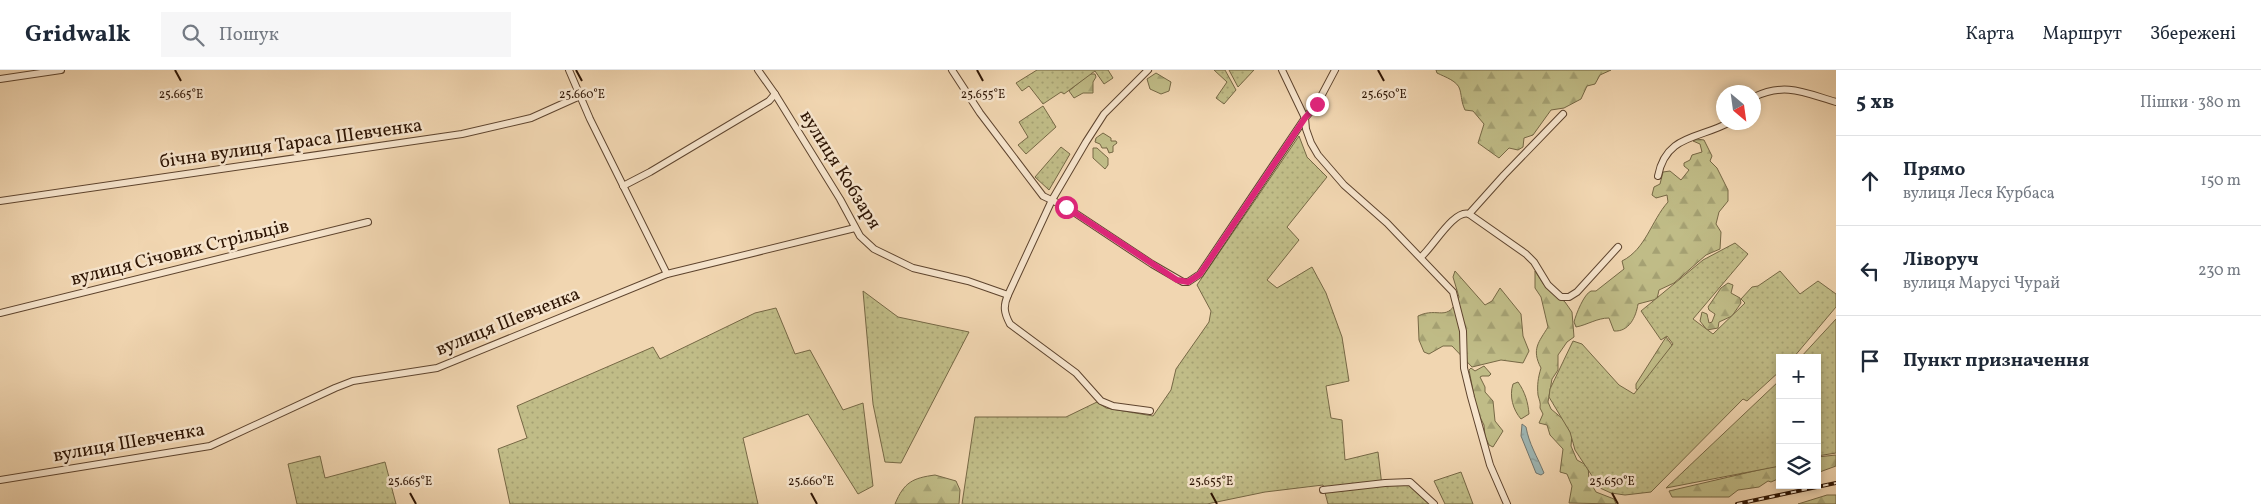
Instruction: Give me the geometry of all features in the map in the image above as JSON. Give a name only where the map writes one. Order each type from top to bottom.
[{"type":"street","points":[[0,79],[61,70]]},
{"type":"street","points":[[569,70],[622,186],[667,274]]},
{"type":"street","name":"вулиця Кобзаря","points":[[758,70],[840,199],[860,236],[874,250],[912,268],[968,281],[1008,295]]},
{"type":"street","points":[[952,70],[980,113],[1043,196],[1074,211],[1177,280],[1188,282],[1200,274],[1305,118],[1317,104],[1335,70]]},
{"type":"street","points":[[1148,70],[1104,114],[1052,200],[1004,303],[1005,315],[1010,324],[1076,373],[1101,401],[1150,412]]},
{"type":"street","points":[[1282,70],[1305,118],[1306,129],[1311,143],[1326,165],[1344,186],[1387,223],[1453,292],[1463,331],[1464,368],[1469,390],[1490,465],[1507,504]]},
{"type":"street","points":[[1761,94],[1776,88],[1790,88],[1836,102]]},
{"type":"street","points":[[622,186],[650,172],[769,101],[775,94]]},
{"type":"street","name":"бічна вулиця Тараса Шевченка","points":[[0,201],[462,134],[531,118],[580,96]]},
{"type":"street","points":[[1469,214],[1504,174],[1563,114]]},
{"type":"street","points":[[1658,176],[1660,163],[1674,145],[1684,139],[1717,130]]},
{"type":"street","points":[[1421,257],[1456,216],[1464,213],[1469,214],[1526,254],[1534,262],[1548,286],[1561,297],[1569,297],[1577,292],[1618,247]]},
{"type":"street","name":"вулиця Січових Стрільців","points":[[0,312],[368,222]]},
{"type":"street","name":"вулиця Шевченка","points":[[0,480],[210,446],[353,381],[437,368],[451,364],[623,290],[667,274],[855,228]]},
{"type":"street","points":[[1323,490],[1410,482],[1434,504]]},
{"type":"green space","points":[[1037,70],[1108,70],[1113,78],[1104,84],[1095,71],[1064,94],[1061,92],[1043,104],[1029,86],[1022,91],[1016,83]]},
{"type":"green space","points":[[1214,70],[1225,70],[1236,90],[1224,104],[1216,98],[1227,82]]},
{"type":"green space","points":[[1229,70],[1254,70],[1238,87]]},
{"type":"green space","points":[[1436,70],[1611,70],[1600,75],[1595,84],[1587,86],[1581,99],[1564,108],[1551,110],[1533,135],[1524,138],[1523,147],[1518,150],[1509,148],[1499,158],[1478,143],[1484,124],[1473,111],[1465,110],[1457,84],[1437,73]]},
{"type":"green space","points":[[1156,73],[1171,82],[1169,91],[1161,94],[1150,89],[1147,79]]},
{"type":"green space","points":[[1089,74],[1095,74],[1096,77],[1093,82],[1093,93],[1083,93],[1074,98],[1069,91]]},
{"type":"green space","points":[[1043,106],[1056,127],[1026,154],[1018,145],[1028,137],[1019,122]]},
{"type":"green space","points":[[1103,133],[1111,138],[1111,141],[1116,141],[1117,143],[1113,146],[1113,152],[1109,153],[1107,148],[1102,148],[1100,144],[1095,142],[1096,138]]},
{"type":"green space","points":[[1299,136],[1307,157],[1327,177],[1287,227],[1299,240],[1267,280],[1277,288],[1312,267],[1326,293],[1342,337],[1349,381],[1326,386],[1331,418],[1342,420],[1345,460],[1378,452],[1382,486],[1408,484],[1429,504],[1328,504],[1323,485],[1265,492],[1207,504],[962,504],[975,417],[1066,417],[1097,402],[1106,408],[1153,416],[1171,390],[1176,369],[1209,322],[1211,311],[1197,285]]},
{"type":"green space","points":[[1697,139],[1704,140],[1712,156],[1710,161],[1717,168],[1728,190],[1728,201],[1719,212],[1716,224],[1721,232],[1720,249],[1706,255],[1674,283],[1659,290],[1657,299],[1638,304],[1636,314],[1631,323],[1624,329],[1614,331],[1609,318],[1576,327],[1575,318],[1588,293],[1596,291],[1624,269],[1622,261],[1630,256],[1643,242],[1668,202],[1667,195],[1656,198],[1652,195],[1654,187],[1660,184],[1663,172],[1670,171],[1681,180],[1689,170],[1684,166],[1684,163],[1690,160],[1692,155],[1702,152],[1700,144],[1693,141]]},
{"type":"green space","points":[[1061,147],[1070,154],[1049,190],[1035,177]]},
{"type":"green space","points":[[1093,148],[1097,148],[1108,158],[1108,165],[1105,169],[1093,158]]},
{"type":"green space","points":[[1735,243],[1748,254],[1693,319],[1713,334],[1745,303],[1741,299],[1752,287],[1758,286],[1780,271],[1800,294],[1818,281],[1836,294],[1836,307],[1796,354],[1776,354],[1776,375],[1747,401],[1743,399],[1651,492],[1625,495],[1611,493],[1600,488],[1575,450],[1570,432],[1549,397],[1550,389],[1573,341],[1582,344],[1619,385],[1634,394],[1673,344],[1667,336],[1661,340],[1641,311],[1703,260]]},
{"type":"green space","points":[[1455,271],[1485,305],[1492,301],[1500,288],[1521,314],[1523,336],[1529,351],[1523,363],[1501,360],[1472,367],[1452,346],[1443,346],[1429,354],[1424,352],[1419,340],[1418,316],[1425,313],[1446,312],[1455,305],[1459,297],[1453,277]]},
{"type":"green space","points":[[1535,271],[1544,285],[1565,302],[1572,312],[1574,337],[1567,342],[1558,355],[1558,370],[1552,379],[1548,402],[1551,409],[1564,420],[1572,435],[1571,446],[1577,460],[1588,466],[1589,480],[1596,492],[1614,499],[1616,504],[1569,503],[1572,486],[1567,474],[1560,472],[1563,449],[1550,435],[1547,425],[1539,423],[1543,414],[1538,395],[1541,368],[1536,351],[1548,327],[1541,297],[1535,288]]},
{"type":"green space","points":[[1728,283],[1733,285],[1731,293],[1740,298],[1741,303],[1732,316],[1719,322],[1718,328],[1707,330],[1700,321],[1702,312],[1707,314],[1709,323],[1712,322],[1715,314],[1708,307],[1721,288]]},
{"type":"green space","points":[[863,291],[898,317],[969,332],[901,463],[885,462],[873,404]]},
{"type":"green space","points":[[776,308],[795,354],[810,350],[843,410],[863,403],[873,486],[858,494],[808,414],[743,438],[758,504],[510,504],[498,449],[527,438],[517,406],[653,347],[660,359],[755,313]]},
{"type":"green space","points":[[1836,319],[1836,453],[1821,455],[1821,354],[1804,354]]},
{"type":"green space","points":[[1666,337],[1672,345],[1671,348],[1640,391],[1636,389],[1636,384]]},
{"type":"green space","points":[[1484,366],[1491,374],[1480,377],[1485,387],[1485,392],[1493,401],[1495,421],[1503,431],[1493,447],[1489,445],[1485,436],[1484,425],[1477,411],[1469,370],[1471,368],[1475,371]]},
{"type":"green space","points":[[1518,382],[1526,397],[1529,414],[1521,419],[1514,407],[1512,398],[1513,384]]},
{"type":"green space","points":[[1776,384],[1776,467],[1666,488]]},
{"type":"green space","points":[[1836,455],[1836,466],[1821,472],[1821,457]]},
{"type":"green space","points":[[320,456],[325,478],[385,462],[396,504],[297,504],[288,464]]},
{"type":"green space","points":[[1776,466],[1776,480],[1768,481],[1759,487],[1738,490],[1729,497],[1672,497],[1669,491]]},
{"type":"green space","points":[[1461,472],[1473,504],[1445,504],[1434,481]]},
{"type":"green space","points":[[935,475],[956,481],[960,490],[959,504],[895,504],[902,491],[910,482]]},
{"type":"green space","points":[[1827,495],[1836,495],[1836,504],[1798,504]]},
{"type":"water","points":[[1522,424],[1526,427],[1531,445],[1544,473],[1541,475],[1536,473],[1521,436]]},
{"type":"railway","points":[[1737,504],[1836,483]]},
{"type":"route","points":[[1066,207],[1177,280],[1188,282],[1200,274],[1305,118],[1317,104]]}]
